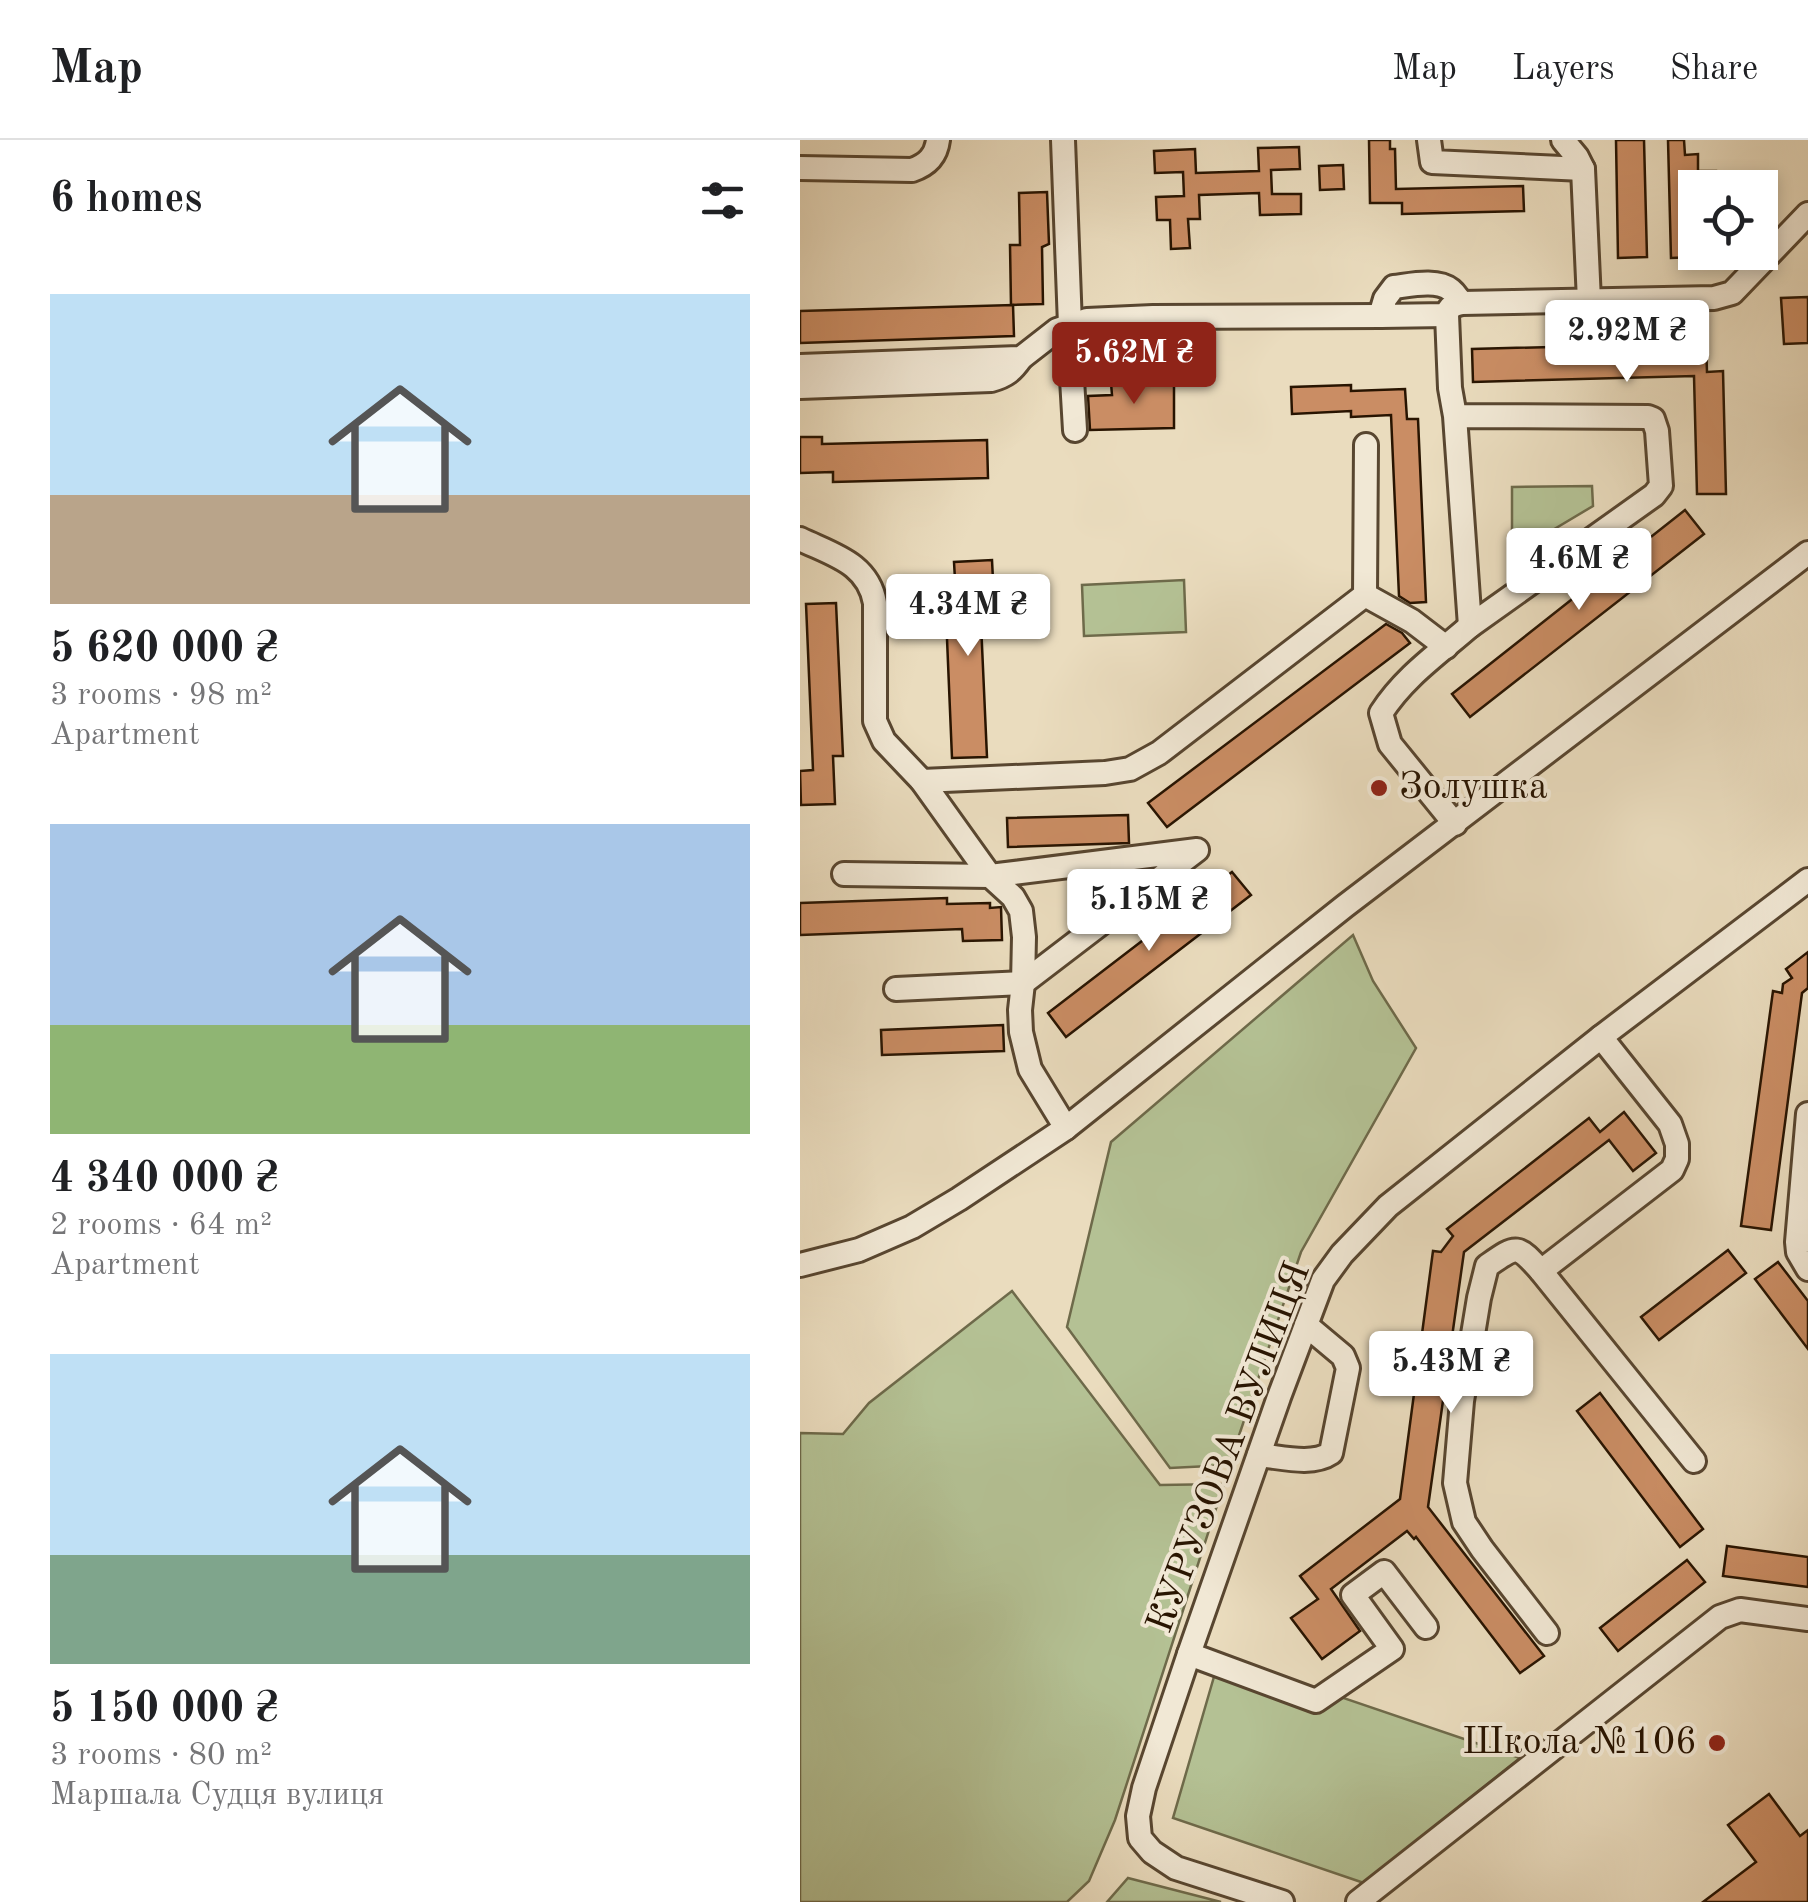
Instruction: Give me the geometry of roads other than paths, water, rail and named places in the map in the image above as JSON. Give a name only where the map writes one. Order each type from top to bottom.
[{"type":"street","points":[[800,168],[912,170],[934,155],[938,140]]},
{"type":"street","points":[[1064,140],[1070,325]]},
{"type":"street","points":[[1429,140],[1432,162],[1583,169]]},
{"type":"street","points":[[1562,140],[1583,169],[1589,301]]},
{"type":"street","points":[[1454,309],[1714,298],[1732,293],[1808,214]]},
{"type":"street","points":[[800,387],[991,380],[1004,377],[1057,330],[1087,320],[1380,316],[1385,298],[1394,286],[1443,286],[1450,289],[1454,309],[1450,388],[1470,626]]},
{"type":"street","points":[[1075,430],[1072,362],[1091,345],[1146,344],[1175,318]]},
{"type":"street","points":[[800,366],[1021,358]]},
{"type":"street","points":[[1455,416],[1648,416],[1658,431],[1662,478],[1654,495],[1420,666],[1381,712],[1390,744],[1455,824]]},
{"type":"street","points":[[1365,595],[1366,445]]},
{"type":"street","points":[[800,539],[856,567],[872,588],[875,722],[884,741],[922,781],[990,876],[1013,896],[1021,912],[1021,1032],[1030,1069],[1066,1128]]},
{"type":"street","points":[[800,1266],[858,1250],[912,1227],[1066,1128],[1256,976],[1808,552]]},
{"type":"street","points":[[1365,595],[1412,621],[1446,647]]},
{"type":"street","points":[[922,781],[1105,774],[1130,769],[1146,762],[1365,595]]},
{"type":"street","points":[[844,874],[990,876],[1197,850],[1023,983],[896,989]]},
{"type":"street","name":"КУРУЗОВА ВУЛИЦЯ","points":[[1282,1902],[1176,1868],[1152,1852],[1140,1838],[1138,1816],[1189,1654],[1323,1280],[1388,1206],[1808,880]]},
{"type":"street","points":[[1542,1272],[1672,1170],[1676,1158],[1677,1144],[1670,1124],[1601,1037]]},
{"type":"street","points":[[1808,1114],[1797,1242],[1808,1269]]},
{"type":"street","points":[[1547,1633],[1464,1522],[1455,1482],[1462,1401],[1484,1272],[1491,1263],[1512,1250],[1524,1252],[1694,1461]]},
{"type":"street","points":[[1259,1454],[1310,1460],[1331,1453],[1348,1368],[1343,1356],[1306,1325]]},
{"type":"street","points":[[1189,1654],[1316,1701],[1392,1650],[1353,1596],[1384,1572],[1426,1627]]},
{"type":"street","points":[[1358,1902],[1720,1617],[1750,1610],[1808,1619]]},
{"type":"place","name":"Золушка","points":[[1379,788]]},
{"type":"place","name":"Школа №106","points":[[1717,1743]]}]
